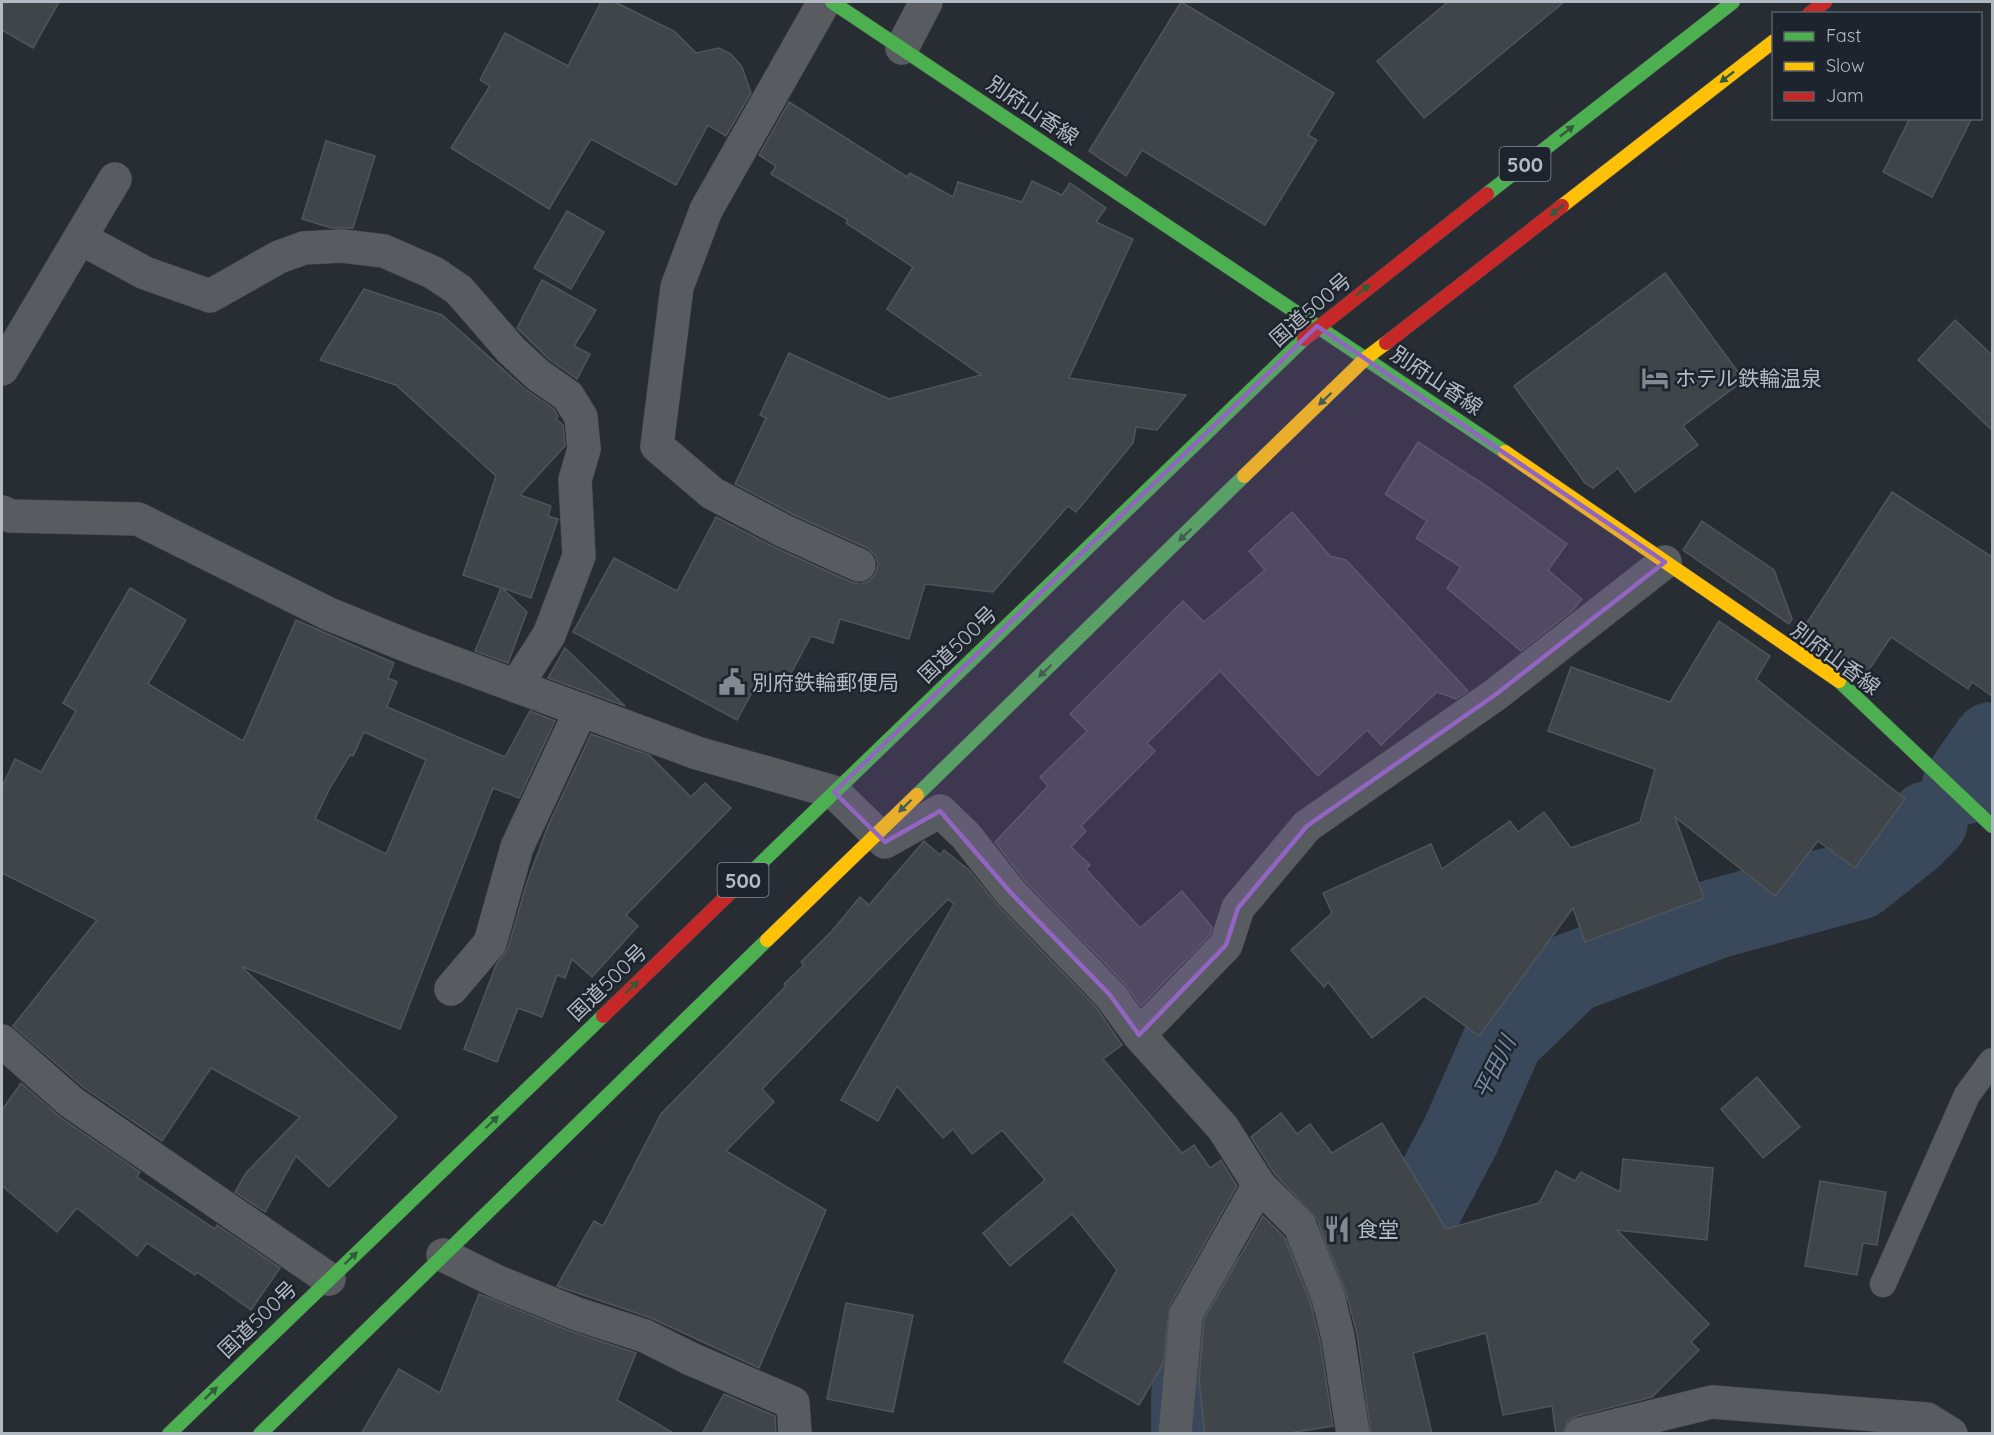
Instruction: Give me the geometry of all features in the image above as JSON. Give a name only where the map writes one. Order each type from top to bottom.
[{"type":"main road","name":"別府山香線","points":[[832,2],[1366,358],[1850,689],[1992,826]]},
{"type":"main road","name":"国道500号","points":[[169,1434],[1317,326],[1732,2]]},
{"type":"main road","points":[[1812,12],[1825,2]]},
{"type":"main road","name":"500","points":[[260,1434],[1366,358],[1772,42]]},
{"type":"street","points":[[824,2],[702,221],[677,287],[657,446],[712,493],[784,531],[859,565]]},
{"type":"street","points":[[902,48],[926,2]]},
{"type":"street","points":[[2,369],[114,179]]},
{"type":"street","points":[[80,238],[145,273],[210,296],[279,257],[304,248],[342,246],[384,251],[434,273],[459,290],[511,350],[538,375],[568,396],[581,417],[585,449],[576,480],[579,556],[549,635],[516,686]]},
{"type":"street","points":[[4,521],[138,519],[329,614],[698,753],[834,792],[875,835],[885,842],[940,811],[966,836],[1011,893],[1110,995],[1139,1035],[1223,1128],[1259,1185],[1300,1226],[1328,1296],[1338,1337],[1353,1434]]},
{"type":"street","points":[[1139,1035],[1226,945],[1238,908],[1307,826],[1495,695],[1665,562]]},
{"type":"street","points":[[451,989],[490,943],[517,847],[581,710]]},
{"type":"street","points":[[2,1041],[71,1102],[329,1279]]},
{"type":"street","points":[[1175,1434],[1186,1314],[1259,1185]]},
{"type":"street","points":[[443,1255],[498,1282],[577,1314],[645,1336],[691,1359],[793,1403],[795,1434]]},
{"type":"street","points":[[1581,1434],[1712,1402],[1796,1407],[1837,1424],[1927,1419],[1951,1434]]},
{"type":"lane","points":[[1883,1284],[1966,1095],[1992,1061]]},
{"type":"highlighted area","points":[[1317,326],[1665,562],[1495,695],[1307,826],[1238,908],[1226,945],[1139,1035],[1110,995],[1011,893],[940,811],[885,842],[834,792]]},
{"type":"building","points":[[2,2],[59,2],[33,48],[2,30]]},
{"type":"building","points":[[601,2],[615,2],[674,31],[696,53],[719,48],[731,54],[742,67],[751,93],[726,136],[708,125],[676,185],[591,139],[549,209],[451,148],[490,86],[480,80],[505,33],[568,66]]},
{"type":"building","points":[[1181,2],[1334,93],[1308,135],[1317,140],[1265,225],[1142,150],[1126,176],[1089,151]]},
{"type":"building","points":[[1448,2],[1564,2],[1424,118],[1377,61]]},
{"type":"building","points":[[789,102],[907,177],[910,173],[953,197],[958,182],[1022,202],[1032,181],[1062,195],[1070,183],[1106,208],[1096,222],[1133,239],[1069,378],[1186,395],[1157,430],[1136,427],[1133,443],[1076,512],[1068,506],[993,592],[925,584],[909,639],[840,619],[833,643],[811,636],[783,688],[761,676],[737,720],[573,632],[614,558],[677,591],[716,517],[776,548],[851,582],[860,584],[869,581],[876,573],[878,564],[875,555],[867,548],[792,514],[735,484],[766,418],[760,415],[789,353],[889,399],[981,375],[887,309],[913,267],[846,223],[848,220],[771,174],[776,166],[759,155]]},
{"type":"building","points":[[1909,120],[1971,120],[1932,197],[1883,172]]},
{"type":"building","points":[[326,141],[375,156],[353,228],[332,228],[302,219]]},
{"type":"building","points":[[567,211],[604,232],[571,289],[534,268]]},
{"type":"building","points":[[1665,273],[1744,380],[1683,426],[1698,445],[1635,492],[1618,468],[1593,488],[1585,483],[1514,386]]},
{"type":"building","points":[[542,280],[596,310],[574,346],[590,354],[577,379],[550,360],[517,328]]},
{"type":"building","points":[[364,289],[442,315],[525,389],[554,409],[558,416],[556,419],[563,425],[565,446],[520,495],[551,506],[548,516],[558,519],[531,598],[502,588],[527,612],[508,663],[475,651],[501,588],[463,575],[496,476],[396,385],[320,360]]},
{"type":"building","points":[[1955,320],[1992,355],[1992,430],[1918,360]]},
{"type":"building","points":[[1418,442],[1488,487],[1567,544],[1548,570],[1582,599],[1573,610],[1521,651],[1447,588],[1461,567],[1416,538],[1427,521],[1385,494]]},
{"type":"building","points":[[1892,492],[1992,557],[1992,696],[1972,682],[1968,689],[1891,637],[1866,674],[1801,632]]},
{"type":"building","points":[[1292,512],[1330,556],[1346,560],[1468,691],[1456,699],[1437,692],[1381,745],[1367,730],[1318,776],[1220,671],[1147,743],[1155,751],[1081,826],[1086,831],[1071,847],[1090,865],[1086,869],[1140,928],[1182,891],[1212,927],[1210,935],[1141,1006],[1123,982],[1025,881],[995,842],[1048,786],[1040,777],[1087,731],[1070,714],[1183,601],[1204,622],[1265,570],[1249,551]]},
{"type":"building","points":[[1702,521],[1774,570],[1792,619],[1789,624],[1683,550]]},
{"type":"building","points":[[130,588],[186,620],[148,684],[243,741],[296,620],[394,663],[388,678],[397,682],[387,707],[505,757],[530,711],[555,721],[519,798],[493,788],[400,1029],[241,966],[397,1117],[329,1187],[296,1156],[265,1212],[235,1192],[246,1173],[300,1117],[211,1068],[162,1141],[83,1087],[13,1026],[97,920],[2,873],[2,787],[15,759],[41,772],[76,711],[63,703]],"holes":[[[364,732],[426,760],[386,854],[315,819],[331,786],[350,755],[353,756]]]},
{"type":"building","points":[[1719,621],[1770,656],[1756,679],[1905,799],[1855,868],[1818,841],[1775,896],[1675,817],[1704,898],[1585,942],[1573,908],[1479,1036],[1424,996],[1372,1038],[1328,982],[1324,987],[1291,950],[1332,913],[1323,893],[1431,844],[1442,869],[1510,821],[1518,832],[1544,812],[1571,848],[1640,822],[1655,769],[1548,731],[1571,667],[1670,702]]},
{"type":"building","points":[[565,648],[625,706],[548,678]]},
{"type":"building","points":[[591,734],[649,755],[691,797],[705,783],[731,808],[626,915],[638,926],[592,977],[572,959],[565,978],[557,975],[542,1017],[518,1008],[497,1062],[464,1049],[496,965],[508,948],[527,882],[548,826]]},
{"type":"building","points":[[924,841],[940,855],[944,850],[969,870],[998,906],[1096,1007],[1122,1045],[1103,1059],[1182,1153],[1194,1145],[1210,1168],[1221,1160],[1237,1186],[1170,1305],[1163,1364],[1139,1405],[1064,1362],[1117,1270],[1072,1214],[1010,1266],[983,1233],[1045,1180],[1002,1130],[972,1154],[953,1129],[943,1138],[897,1086],[878,1121],[841,1100],[954,904],[948,899],[762,1089],[774,1102],[726,1151],[826,1210],[759,1368],[651,1318],[557,1286],[594,1221],[603,1226],[661,1114],[786,986],[784,984],[804,965],[801,962],[832,931],[860,897],[869,905]]},
{"type":"building","points":[[1757,1077],[1800,1127],[1763,1158],[1721,1109]]},
{"type":"building","points":[[21,1083],[60,1117],[140,1172],[137,1177],[215,1229],[217,1225],[280,1268],[251,1310],[197,1272],[195,1275],[147,1243],[137,1256],[77,1208],[57,1232],[2,1186],[2,1110]]},
{"type":"building","points":[[1281,1113],[1297,1134],[1310,1124],[1332,1153],[1382,1123],[1446,1229],[1539,1203],[1556,1171],[1575,1181],[1581,1172],[1620,1192],[1623,1159],[1713,1168],[1707,1240],[1617,1230],[1709,1324],[1691,1342],[1699,1350],[1652,1397],[1577,1416],[1568,1421],[1563,1434],[1556,1434],[1552,1406],[1503,1415],[1486,1333],[1413,1353],[1432,1434],[1371,1434],[1357,1334],[1346,1292],[1317,1219],[1274,1173],[1251,1137]]},
{"type":"building","points":[[1820,1181],[1886,1192],[1877,1245],[1863,1243],[1857,1275],[1805,1266]]},
{"type":"building","points":[[1263,1216],[1284,1237],[1310,1302],[1320,1341],[1333,1426],[1282,1434],[1205,1434],[1199,1381],[1204,1320]]},
{"type":"building","points":[[479,1294],[570,1331],[636,1353],[617,1400],[675,1434],[361,1434],[399,1369],[440,1393]]},
{"type":"building","points":[[846,1303],[913,1315],[893,1412],[827,1399]]},
{"type":"building","points":[[724,1394],[775,1416],[776,1434],[702,1434]]},
{"type":"waterway","name":"平田川","points":[[1962,785],[1992,742]]},
{"type":"waterway","name":"平田川","points":[[1191,1434],[1191,1398],[1195,1362],[1199,1345],[1216,1314],[1229,1302],[1357,1254],[1424,1205],[1461,1135],[1504,1038],[1571,973],[1715,919],[1858,880],[1912,837],[1928,821]]},
{"type":"traffic: fast","points":[[832,2],[1505,452]]},
{"type":"traffic: fast","points":[[1487,194],[1733,2]]},
{"type":"traffic: fast","points":[[731,892],[1304,339]]},
{"type":"traffic: fast","points":[[917,795],[1244,476]]},
{"type":"traffic: fast","points":[[1839,681],[1992,826]]},
{"type":"traffic: fast","points":[[260,1434],[767,940]]},
{"type":"traffic: fast","points":[[169,1434],[603,1016]]},
{"type":"traffic: slow","points":[[1562,206],[1772,43]]},
{"type":"traffic: slow","points":[[1244,476],[1366,358],[1386,343]]},
{"type":"traffic: slow","points":[[1505,452],[1839,681]]},
{"type":"traffic: slow","points":[[767,940],[917,795]]},
{"type":"traffic: jam","points":[[1812,12],[1825,2]]},
{"type":"traffic: jam","points":[[1304,339],[1487,194]]},
{"type":"traffic: jam","points":[[1386,343],[1562,206]]},
{"type":"traffic: jam","points":[[603,1016],[731,892]]},
{"type":"place","name":"ホテル鉄輪温泉","points":[[1655,378]]},
{"type":"place","name":"別府鉄輪郵便局","points":[[732,682]]},
{"type":"place","name":"食堂","points":[[1337,1229]]}]
